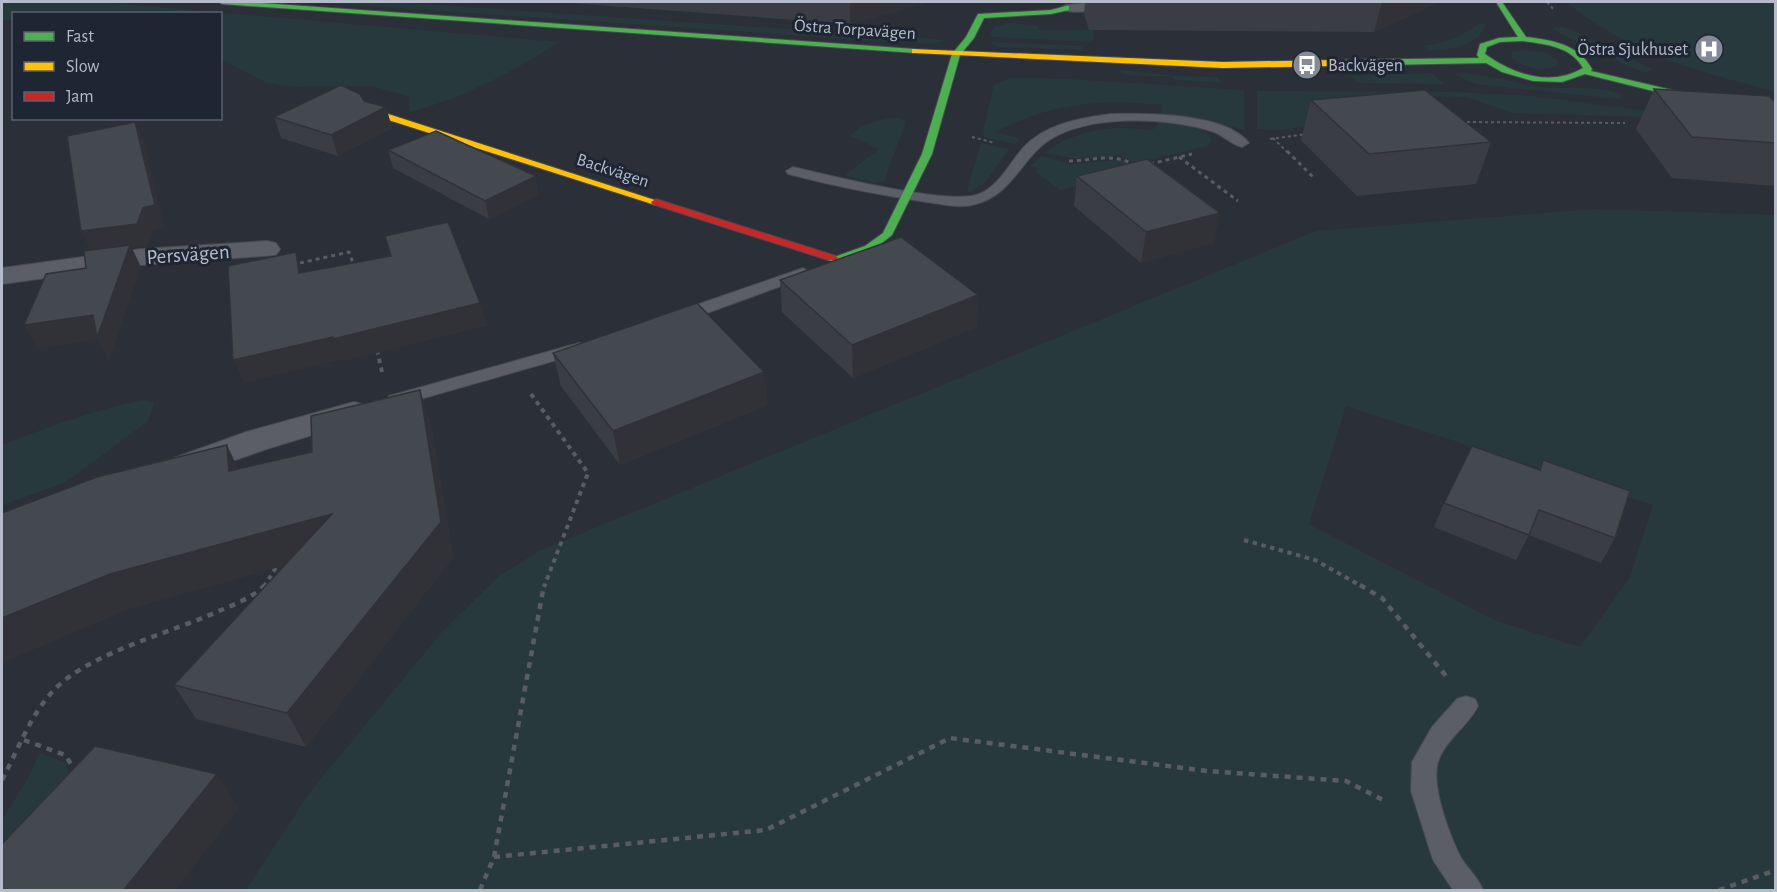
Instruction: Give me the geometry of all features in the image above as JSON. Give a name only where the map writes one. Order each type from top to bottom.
[{"type":"street","name":"Östra Torpavägen","points":[[222,2],[956,54],[1223,65],[1486,60]]},
{"type":"street","points":[[1499,2],[1523,39]]},
{"type":"street","points":[[837,260],[869,248],[887,235],[927,154],[956,54],[970,38],[981,15],[1051,12],[1066,8]]},
{"type":"street","points":[[1523,39],[1556,45],[1574,52],[1585,60],[1588,69],[1572,78],[1537,78],[1512,73],[1486,60],[1481,55],[1483,46],[1498,40],[1523,39]]},
{"type":"street","points":[[1585,72],[1689,97],[1776,110]]},
{"type":"street","name":"Backvägen","points":[[379,114],[837,260]]},
{"type":"street","name":"Persvägen","points":[[2,276],[141,257],[267,249]]},
{"type":"street","points":[[161,475],[258,440],[390,402]]},
{"type":"lane","points":[[1066,8],[1085,2]]},
{"type":"lane","points":[[1066,8],[1110,2]]},
{"type":"lane","points":[[793,171],[870,190],[970,201],[989,196],[1008,179],[1018,161],[1034,144],[1048,134],[1089,121],[1139,118],[1201,125],[1212,127],[1239,139],[1242,143]]},
{"type":"lane","points":[[660,324],[837,260]]},
{"type":"lane","points":[[390,402],[592,345]]},
{"type":"lane","points":[[1466,706],[1442,734],[1425,762],[1424,791],[1447,860],[1469,891]]},
{"type":"path","points":[[1461,122],[1625,123]]},
{"type":"path","points":[[1143,166],[1242,143],[1313,133]]},
{"type":"path","points":[[1273,138],[1315,178]]},
{"type":"path","points":[[1179,157],[1238,201]]},
{"type":"path","points":[[267,249],[266,270],[350,252],[357,277]]},
{"type":"path","points":[[375,345],[390,402]]},
{"type":"path","points":[[480,891],[494,857],[544,581],[588,473],[545,414]]},
{"type":"path","points":[[1244,540],[1315,560],[1382,598],[1434,658],[1466,706]]},
{"type":"path","points":[[2,780],[56,688],[88,667],[237,602],[262,588],[275,573],[279,561]]},
{"type":"path","points":[[494,857],[766,830],[950,738],[1208,771],[1346,781],[1434,826]]},
{"type":"path","points":[[24,740],[65,755],[73,763],[76,772]]},
{"type":"path","points":[[1719,891],[1776,870]]},
{"type":"shaded area","points":[[2,2],[97,2],[212,12],[12,12],[12,20],[2,20]]},
{"type":"shaded area","points":[[309,2],[392,2],[947,40],[932,44]]},
{"type":"shaded area","name":"Östra Sjukhuset","points":[[1566,2],[1775,2],[1775,91],[1719,77],[1639,47],[1589,19]]},
{"type":"shaded area","points":[[222,13],[559,42],[487,83],[410,112],[408,96],[371,86],[293,87],[265,82],[222,60]]},
{"type":"shaded area","points":[[1010,23],[1037,25],[1039,30],[1093,30],[1094,39],[1089,42],[990,35],[994,27]]},
{"type":"shaded area","points":[[1479,23],[1486,24],[1477,38],[1470,42],[1429,51],[1423,46],[1453,39]]},
{"type":"shaded area","points":[[1559,26],[1570,29],[1652,69],[1647,72],[1628,66],[1552,28]]},
{"type":"shaded area","points":[[992,42],[1083,46],[1083,50],[999,47],[993,45]]},
{"type":"shaded area","points":[[1525,50],[1546,53],[1559,64],[1554,67],[1534,68],[1521,64],[1511,57],[1512,52]]},
{"type":"shaded area","points":[[1121,70],[1174,76],[1217,77],[1222,83],[1131,75],[1118,72]]},
{"type":"shaded area","points":[[1432,73],[1444,84],[1359,83],[1349,76]]},
{"type":"shaded area","points":[[1458,73],[1541,87],[1594,88],[1624,95],[1618,99],[1476,84],[1455,75]]},
{"type":"shaded area","points":[[1009,78],[1069,79],[1244,90],[1244,129],[1161,115],[1163,105],[1097,103],[1056,109],[1016,122],[995,132],[1019,138],[1015,144],[984,137],[983,130],[994,85]]},
{"type":"shaded area","points":[[1257,91],[1453,92],[1531,96],[1710,119],[1512,113],[1467,97],[1380,96],[1325,124],[1281,130],[1257,129]]},
{"type":"shaded area","points":[[898,118],[906,121],[884,181],[874,183],[845,175],[879,149],[850,136],[860,127],[872,122]]},
{"type":"shaded area","points":[[1159,123],[1197,128],[1209,135],[1212,141],[1206,146],[1137,163],[1119,155],[1079,159],[1045,153],[1082,134],[1124,128],[1152,130]]},
{"type":"shaded area","points":[[981,143],[1009,149],[983,185],[970,192],[967,191]]},
{"type":"shaded area","points":[[1041,156],[1071,164],[1122,160],[1134,171],[1060,190],[1036,172],[1038,168],[1031,166]]},
{"type":"shaded area","points":[[1595,209],[1775,215],[1775,890],[246,890],[310,792],[442,632],[499,576],[539,551],[1316,231]],"holes":[[[1346,406],[1653,505],[1630,577],[1580,647],[1494,620],[1309,524]]]},
{"type":"shaded area","points":[[142,400],[154,402],[148,421],[66,482],[2,505],[2,445],[88,414]]},
{"type":"shaded area","points":[[39,753],[65,762],[71,780],[2,870],[2,820],[30,775]]},
{"type":"building","points":[[341,85],[360,94],[364,101],[386,107],[331,135],[274,117]]},
{"type":"building","points":[[1654,89],[1769,96],[1776,103],[1776,143],[1692,137]]},
{"type":"building","points":[[1425,90],[1491,142],[1369,154],[1311,100]]},
{"type":"building","points":[[135,122],[155,205],[143,208],[137,224],[81,231],[67,136]]},
{"type":"building","points":[[436,131],[536,176],[485,201],[388,150]]},
{"type":"building","points":[[1147,159],[1220,213],[1146,232],[1077,176]]},
{"type":"building","points":[[448,222],[480,303],[333,339],[333,337],[233,360],[228,266],[296,252],[299,273],[391,256],[385,236]]},
{"type":"building","points":[[901,237],[978,295],[852,345],[780,280]]},
{"type":"building","points":[[130,245],[97,338],[93,315],[24,325],[46,274],[86,268],[84,251]]},
{"type":"building","points":[[697,303],[764,372],[613,431],[553,353]]},
{"type":"building","points":[[420,390],[441,522],[287,713],[174,685],[332,514],[110,574],[2,618],[2,513],[97,477],[227,445],[229,471],[312,452],[311,416]]},
{"type":"building","points":[[1472,446],[1540,470],[1543,460],[1630,491],[1615,538],[1539,510],[1529,535],[1444,503]]},
{"type":"building","points":[[95,746],[217,774],[123,891],[2,891],[2,844]]},
{"type":"traffic: fast","points":[[222,2],[915,51]]},
{"type":"traffic: fast","points":[[1499,2],[1523,39]]},
{"type":"traffic: fast","points":[[832,258],[837,260],[869,248],[887,235],[927,154],[956,54],[970,38],[981,16],[1051,12],[1066,8]]},
{"type":"traffic: fast","points":[[1523,39],[1551,43],[1570,50],[1584,61],[1588,69],[1562,80],[1533,79],[1505,70],[1481,55],[1483,46],[1499,40],[1523,39]]},
{"type":"traffic: fast","points":[[1334,63],[1486,60]]},
{"type":"traffic: fast","points":[[1585,72],[1689,97],[1776,110]]},
{"type":"traffic: slow","points":[[915,51],[1223,65],[1334,63]]},
{"type":"traffic: slow","points":[[379,114],[656,202]]},
{"type":"traffic: jam","points":[[656,202],[832,258]]},
{"type":"place","name":"Östra Sjukhuset","points":[[1709,49]]},
{"type":"place","name":"Backvägen","points":[[1307,65]]}]
